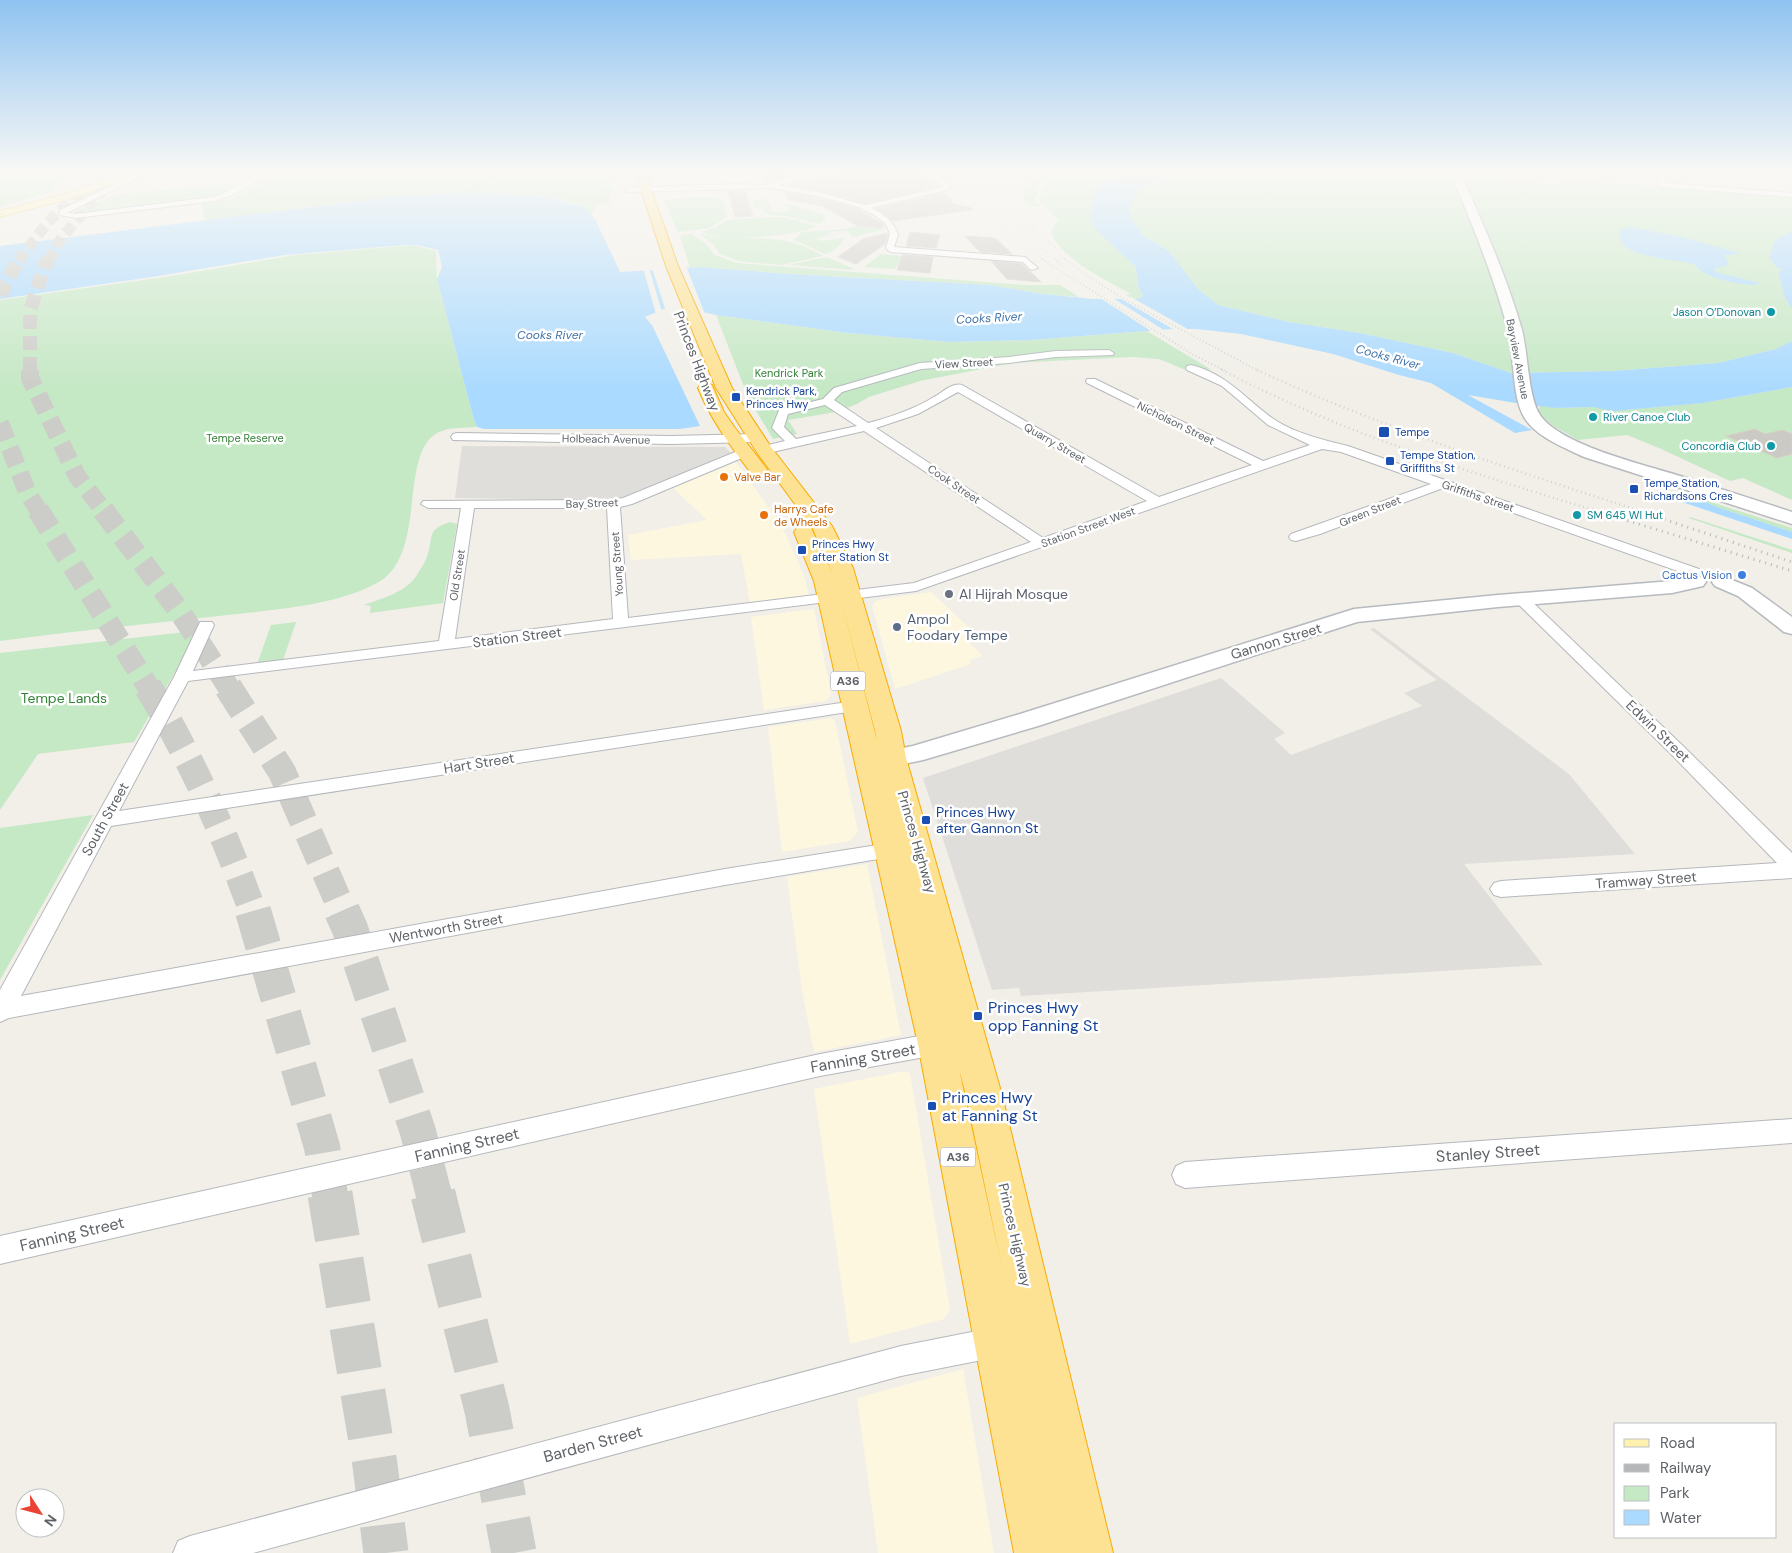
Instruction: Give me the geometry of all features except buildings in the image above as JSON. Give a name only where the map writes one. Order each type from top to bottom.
[{"type":"highway","name":"Princes Highway","points":[[659,244],[663,264],[750,445],[801,526],[818,561],[840,598],[888,732],[881,760],[890,850],[936,1044],[1039,1553]]},
{"type":"highway","name":"Princes Highway","points":[[687,316],[716,412],[750,445]]},
{"type":"highway","name":"Princes Highway","points":[[840,598],[854,706],[881,760],[932,897],[984,1094],[1088,1553]]},
{"type":"main road","name":"Bayview Avenue","points":[[1485,244],[1498,277],[1515,331],[1528,405],[1534,417],[1551,432],[1590,453],[1792,518]]},
{"type":"main road","points":[[1695,577],[1713,575],[1722,582],[1746,592],[1792,627]]},
{"type":"main road","name":"Gannon Street","points":[[881,760],[1029,720],[1354,616],[1521,599],[1672,587],[1695,577]]},
{"type":"street","points":[[891,244],[890,248],[898,251],[1025,260],[1034,268]]},
{"type":"street","name":"View Street","points":[[792,442],[778,428],[783,412],[827,401],[838,390],[920,366],[1009,360],[1056,354],[1109,353]]},
{"type":"street","name":"Griffiths Street","points":[[1191,368],[1226,384],[1272,423],[1322,444],[1337,447],[1443,484],[1695,577]]},
{"type":"street","name":"Nicholson Street","points":[[1090,381],[1261,465]]},
{"type":"street","name":"Quarry Street","points":[[952,392],[958,387],[1158,502]]},
{"type":"street","name":"Bay Street","points":[[428,504],[613,504],[627,501],[750,445],[792,442],[867,426],[919,411],[952,392]]},
{"type":"street","points":[[827,401],[867,426]]},
{"type":"street","name":"Cook Street","points":[[867,426],[1042,543]]},
{"type":"street","name":"Holbeach Avenue","points":[[457,437],[750,445]]},
{"type":"street","name":"Station Street West","points":[[840,598],[916,587],[1322,444]]},
{"type":"street","name":"Green Street","points":[[1296,537],[1343,523],[1383,504],[1443,484]]},
{"type":"street","name":"Old Street","points":[[446,646],[468,504]]},
{"type":"street","name":"Young Street","points":[[613,504],[621,624]]},
{"type":"street","name":"Station Street","points":[[182,678],[840,598]]},
{"type":"street","name":"Edwin Street","points":[[1521,599],[1676,748],[1792,866]]},
{"type":"street","name":"South Street","points":[[1,1010],[182,678],[206,625]]},
{"type":"street","name":"Hart Street","points":[[105,820],[854,706]]},
{"type":"street","name":"Wentworth Street","points":[[1,1010],[725,877],[890,850]]},
{"type":"street","name":"Tramway Street","points":[[1501,889],[1792,870]]},
{"type":"street","name":"Fanning Street","points":[[0,1250],[820,1065],[936,1044]]},
{"type":"street","name":"Stanley Street","points":[[1185,1174],[1792,1131]]},
{"type":"street","name":"Barden Street","points":[[190,1553],[900,1361],[997,1342]]},
{"type":"shaded area","points":[[462,446],[725,447],[731,453],[615,500],[455,498]]},
{"type":"shaded area","points":[[736,462],[782,526],[804,576],[809,596],[750,603],[741,554],[631,560],[628,535],[707,520],[673,488]]},
{"type":"shaded area","points":[[931,592],[973,631],[964,636],[982,656],[969,660],[971,664],[895,689],[872,605],[878,600]]},
{"type":"shaded area","points":[[814,609],[831,693],[826,701],[764,710],[751,617]]},
{"type":"shaded area","points":[[1374,628],[1569,774],[1635,854],[1464,864],[1543,965],[1021,996],[1019,988],[992,990],[923,778],[1221,678],[1285,733],[1274,739],[1291,755],[1422,706],[1404,693],[1437,680],[1370,629]]},
{"type":"shaded area","points":[[831,718],[835,721],[858,832],[849,841],[782,852],[768,727]]},
{"type":"shaded area","points":[[867,864],[901,1035],[814,1052],[802,990],[787,877]]},
{"type":"shaded area","points":[[905,1071],[910,1074],[950,1309],[944,1319],[850,1344],[814,1089]]},
{"type":"shaded area","points":[[963,1369],[994,1553],[878,1553],[857,1398]]},
{"type":"green space","points":[[683,244],[706,244],[715,255],[737,263],[1026,285],[1060,285],[1079,297],[1043,294],[989,285],[700,267],[690,268]]},
{"type":"green space","points":[[713,244],[798,244],[823,256],[781,265],[739,261],[720,254]]},
{"type":"green space","points":[[804,244],[839,244],[831,252],[825,254]]},
{"type":"green space","points":[[1059,244],[1115,244],[1116,248],[1136,267],[1138,287],[1143,295],[1140,298],[1131,299],[1126,295],[1131,294],[1085,268]]},
{"type":"green space","points":[[1158,244],[1774,244],[1780,268],[1783,270],[1778,272],[1785,298],[1792,309],[1792,341],[1776,349],[1718,363],[1613,371],[1511,373],[1453,353],[1360,333],[1289,322],[1218,305],[1198,289],[1169,251]]},
{"type":"green space","name":"Tempe Reserve","points":[[413,245],[436,251],[437,279],[477,427],[443,430],[426,443],[419,460],[403,550],[393,569],[377,583],[360,591],[300,606],[0,641],[0,300],[165,277],[296,255]]},
{"type":"green space","points":[[881,254],[902,256],[895,269],[864,267]]},
{"type":"green space","points":[[827,257],[856,270],[788,265]]},
{"type":"green space","name":"Kendrick Park","points":[[716,315],[848,333],[949,342],[1030,340],[1147,331],[1210,369],[1193,373],[1159,359],[1132,357],[1012,363],[920,381],[869,397],[836,412],[788,420],[797,434],[773,439],[748,397]]},
{"type":"green space","points":[[1792,387],[1792,500],[1743,478],[1730,481],[1627,435],[1578,440],[1555,427],[1538,413],[1540,405],[1557,408],[1592,407],[1624,410],[1703,403]]},
{"type":"green space","points":[[1689,495],[1792,528],[1792,532],[1717,507]]},
{"type":"green space","points":[[1689,518],[1792,550],[1792,553]]},
{"type":"green space","points":[[450,522],[457,524],[443,603],[370,613],[371,606],[364,605],[398,592],[415,578],[427,557],[432,535],[437,528]]},
{"type":"green space","points":[[296,622],[281,666],[255,670],[271,625]]},
{"type":"green space","name":"Tempe Lands","points":[[194,631],[198,633],[134,742],[38,754],[0,810],[0,653]]},
{"type":"green space","points":[[93,815],[0,980],[0,828]]},
{"type":"water","name":"Cooks River","points":[[12,244],[607,244],[620,272],[700,267],[989,285],[1043,294],[1093,299],[1140,298],[1143,295],[1138,287],[1136,267],[1112,244],[1158,244],[1169,251],[1198,289],[1218,305],[1289,322],[1360,333],[1453,353],[1511,373],[1613,371],[1718,363],[1776,349],[1792,341],[1792,387],[1703,403],[1614,411],[1592,407],[1557,408],[1528,405],[1468,395],[1532,430],[1515,433],[1431,383],[1333,354],[1241,334],[1197,329],[1172,329],[1030,340],[949,342],[848,333],[716,315],[686,308],[666,308],[645,317],[652,325],[700,426],[680,429],[484,429],[477,427],[474,420],[437,279],[442,267],[438,250],[417,245],[404,245],[285,255],[0,299],[0,246]]},
{"type":"water","points":[[1624,244],[1709,244],[1740,253],[1725,255],[1729,265],[1714,269],[1715,272],[1760,283],[1748,285],[1730,282],[1706,274],[1693,264],[1647,256]]},
{"type":"water","points":[[1774,244],[1792,244],[1792,309],[1785,298],[1778,272],[1783,270],[1777,267],[1769,258]]},
{"type":"water","points":[[1689,495],[1717,507],[1792,532],[1792,539],[1676,500]]},
{"type":"pier","points":[[686,266],[705,314],[686,310],[666,311],[652,268]]},
{"type":"pier","points":[[643,268],[649,268],[662,312],[656,314]]},
{"type":"pier","points":[[1116,296],[1131,297],[1193,332],[1178,332]]},
{"type":"pier","points":[[1111,297],[1167,332],[1154,333],[1100,298]]},
{"type":"tunnel","points":[[18,261],[31,244]]},
{"type":"tunnel","points":[[48,261],[58,244]]},
{"type":"tunnel","points":[[0,295],[19,259]]},
{"type":"tunnel","points":[[49,259],[44,267],[30,311],[30,378],[77,476],[104,511]]},
{"type":"tunnel","points":[[0,423],[28,494],[39,511]]},
{"type":"tunnel","points":[[38,510],[149,688]]},
{"type":"tunnel","points":[[103,510],[180,612],[229,688]]},
{"type":"tunnel","points":[[148,687],[193,769],[231,854],[253,912]]},
{"type":"tunnel","points":[[228,687],[282,772],[343,912]]},
{"type":"tunnel","points":[[253,911],[322,1147],[330,1195]]},
{"type":"tunnel","points":[[342,911],[350,929],[418,1132],[434,1195]]},
{"type":"tunnel","points":[[330,1194],[375,1465],[386,1553]]},
{"type":"tunnel","points":[[433,1194],[487,1410],[514,1553]]},
{"type":"railway","points":[[1024,244],[1044,261]]},
{"type":"railway","points":[[1039,244],[1057,261]]},
{"type":"railway","points":[[1052,244],[1068,258]]},
{"type":"railway","points":[[1060,255],[1067,261]]},
{"type":"railway","points":[[1042,259],[1192,354],[1225,371]]},
{"type":"railway","points":[[1055,259],[1064,267]]},
{"type":"railway","points":[[1065,259],[1086,275],[1129,302],[1258,370]]},
{"type":"railway","points":[[1222,370],[1267,393],[1406,450],[1597,511]]},
{"type":"railway","points":[[1258,370],[1398,429],[1640,511]]},
{"type":"railway","points":[[1593,510],[1792,571]]},
{"type":"railway","points":[[1636,510],[1792,562]]},
{"type":"place","name":"Jason O’Donovan","points":[[1771,312]]},
{"type":"place","name":"Kendrick Park, Princes Hwy","points":[[736,397]]},
{"type":"place","name":"River Canoe Club","points":[[1593,417]]},
{"type":"place","name":"Tempe","points":[[1384,432]]},
{"type":"place","name":"Concordia Club","points":[[1771,446]]},
{"type":"place","name":"Tempe Station, Griffiths St","points":[[1390,461]]},
{"type":"place","name":"Valve Bar","points":[[724,477]]},
{"type":"place","name":"Tempe Station, Richardsons Cres","points":[[1634,489]]},
{"type":"place","name":"Harrys Cafe de Wheels","points":[[764,515]]},
{"type":"place","name":"SM 645 WI Hut","points":[[1577,515]]},
{"type":"place","name":"Princes Hwy after Station St","points":[[802,550]]},
{"type":"place","name":"Cactus Vision","points":[[1742,575]]},
{"type":"place","name":"Al Hijrah Mosque","points":[[949,594]]},
{"type":"place","name":"Ampol Foodary Tempe","points":[[897,627]]},
{"type":"place","name":"Princes Hwy after Gannon St","points":[[926,820]]},
{"type":"place","name":"Princes Hwy opp Fanning St","points":[[978,1016]]},
{"type":"place","name":"Princes Hwy at Fanning St","points":[[932,1106]]}]
